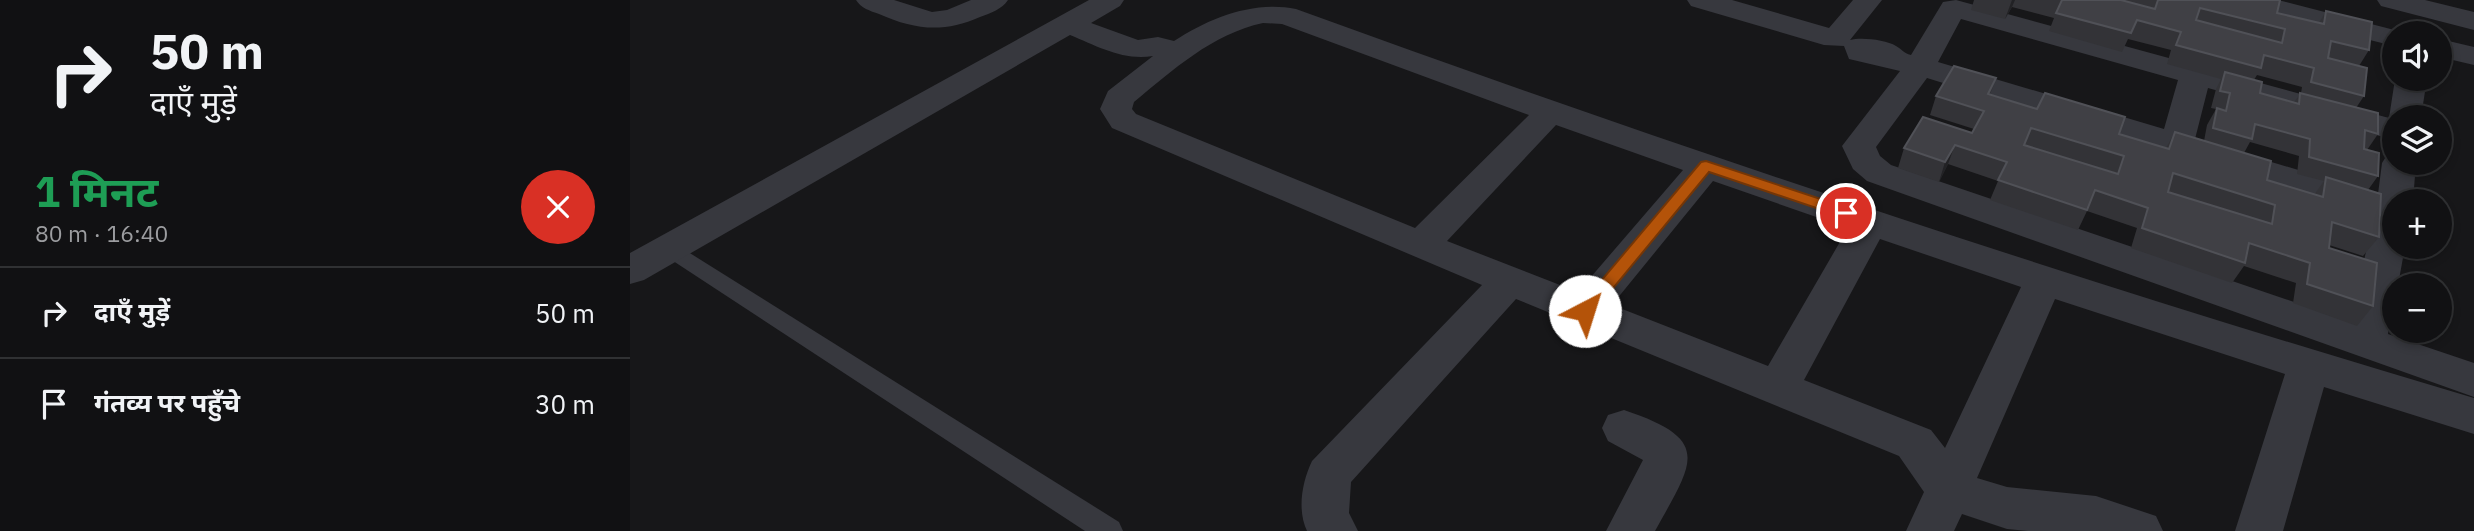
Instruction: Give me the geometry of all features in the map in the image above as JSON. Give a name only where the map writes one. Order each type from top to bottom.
[{"type":"street","points":[[870,0],[920,22],[937,23],[957,18],[993,0]]},
{"type":"street","points":[[1701,0],[2382,205]]},
{"type":"street","points":[[1868,0],[1872,52],[1859,146],[1865,161],[1879,173],[2474,380]]},
{"type":"street","points":[[2242,0],[2382,34]]},
{"type":"street","points":[[2390,0],[2474,21]]},
{"type":"street","points":[[1872,52],[1956,4],[2382,127]]},
{"type":"street","points":[[2139,531],[2096,517],[2007,508],[1948,489],[1915,443],[1421,245],[1124,121],[1116,109],[1119,98],[1168,49],[1241,17],[1264,12],[1286,15],[1549,113],[1706,166],[2044,280],[2474,416]]},
{"type":"street","points":[[630,270],[1097,17],[1135,50],[1168,49]]},
{"type":"street","points":[[2452,51],[2474,56]]},
{"type":"street","points":[[2176,145],[2196,74]]},
{"type":"street","points":[[1421,245],[1549,113]]},
{"type":"street","points":[[1585,311],[1706,166]]},
{"type":"street","points":[[1777,388],[1871,221]]},
{"type":"street","points":[[2366,342],[2383,259]]},
{"type":"street","points":[[1930,531],[2044,280]]},
{"type":"street","points":[[1334,531],[1325,518],[1328,475],[1510,281]]},
{"type":"street","points":[[2259,531],[2309,366]]},
{"type":"street","points":[[1624,428],[1655,442],[1667,454],[1665,470],[1630,531]]},
{"type":"lane","points":[[669,248],[1109,531]]},
{"type":"building","points":[[2062,0],[2121,0],[2155,9],[2158,0],[2280,0],[2277,13],[2324,24],[2326,11],[2372,22],[2369,50],[2331,41],[2328,58],[2367,68],[2364,96],[2311,82],[2314,68],[2264,55],[2261,68],[2176,45],[2181,32],[2137,20],[2131,33],[2056,13]],"holes":[[[2200,8],[2285,29],[2282,43],[2196,20]]]},
{"type":"building","points":[[1954,66],[1996,78],[1988,94],[2037,109],[2045,93],[2125,117],[2119,134],[2169,149],[2175,132],[2271,161],[2267,180],[2323,197],[2326,177],[2381,194],[2379,237],[2332,222],[2329,248],[2377,263],[2373,306],[2307,284],[2310,263],[2249,243],[2245,263],[2142,228],[2148,208],[2095,190],[2087,210],[1998,180],[2007,162],[1955,145],[1945,162],[1904,148],[1923,117],[1972,133],[1984,111],[1936,96]],"holes":[[[2031,128],[2124,156],[2118,174],[2024,145]],[[2173,173],[2275,205],[2272,224],[2168,192]]]},
{"type":"building","points":[[2225,72],[2262,82],[2260,93],[2299,104],[2300,93],[2378,113],[2378,134],[2365,130],[2364,149],[2379,153],[2378,176],[2309,157],[2310,139],[2255,124],[2252,139],[2213,128],[2217,108],[2226,111],[2230,93],[2220,91]]},
{"type":"route","points":[[1585,311],[1706,166],[1846,213]]}]
